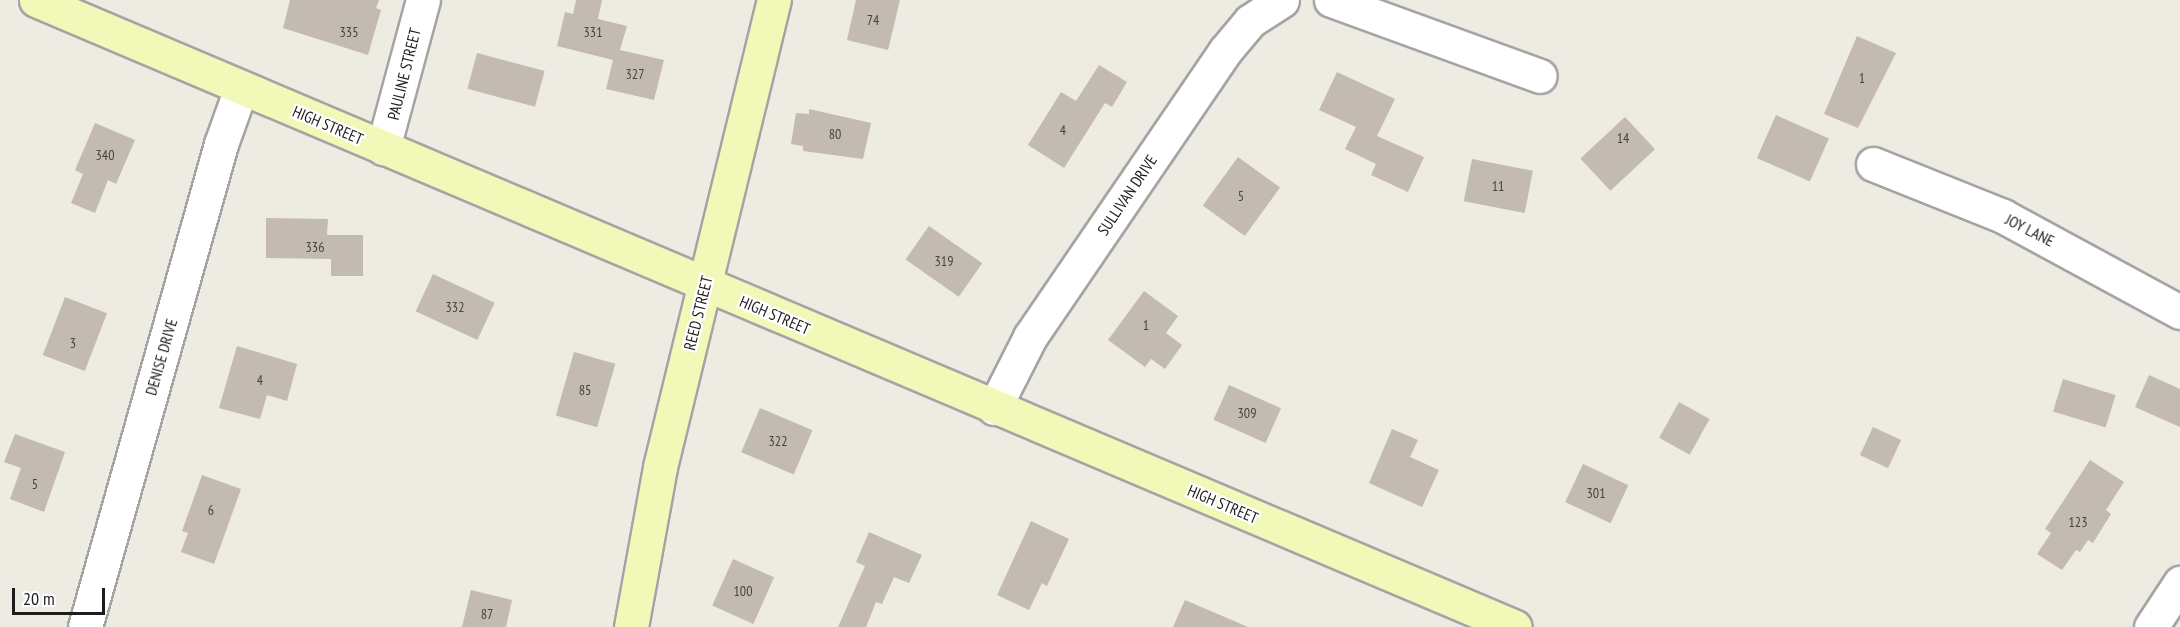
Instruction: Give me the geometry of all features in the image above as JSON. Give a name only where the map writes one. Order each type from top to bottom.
[{"type":"main road","name":"HIGH STREET","points":[[36,0],[72,7],[241,88],[704,286],[1515,627]]},
{"type":"main road","name":"REED STREET","points":[[631,627],[651,511],[774,0]]},
{"type":"street","name":"PAULINE STREET","points":[[383,148],[423,0]]},
{"type":"street","name":"SULLIVAN DRIVE","points":[[994,408],[1030,337],[1225,51],[1250,21],[1282,0]]},
{"type":"street","points":[[1331,0],[1540,76]]},
{"type":"street","name":"DENISE DRIVE","points":[[85,627],[221,144],[241,88]]},
{"type":"street","name":"JOY LANE","points":[[1873,164],[2002,216],[2180,312]]},
{"type":"street","points":[[2151,627],[2178,589]]},
{"type":"building","points":[[290,0],[379,0],[376,8],[381,10],[368,55],[283,28]]},
{"type":"building","points":[[576,0],[602,0],[598,19],[627,26],[620,50],[664,60],[654,100],[606,89],[613,60],[557,46],[565,12],[573,14]]},
{"type":"building","points":[[856,0],[900,0],[888,50],[847,40]]},
{"type":"building","points":[[1857,36],[1896,53],[1858,128],[1824,114]]},
{"type":"building","points":[[477,53],[545,71],[535,107],[467,89]]},
{"type":"building","points":[[1099,65],[1127,82],[1112,107],[1105,103],[1064,168],[1028,145],[1061,92],[1076,101]]},
{"type":"building","points":[[1337,72],[1395,99],[1377,136],[1424,157],[1408,192],[1371,175],[1376,164],[1345,149],[1356,127],[1319,110]]},
{"type":"building","points":[[809,109],[871,123],[863,159],[803,151],[803,146],[791,144],[796,113],[809,114]]},
{"type":"building","points":[[1776,115],[1829,139],[1810,182],[1757,158]]},
{"type":"building","points":[[1625,117],[1655,149],[1610,191],[1580,159]]},
{"type":"building","points":[[95,123],[135,140],[116,184],[108,180],[95,213],[71,203],[83,174],[75,170]]},
{"type":"building","points":[[1238,157],[1280,188],[1245,236],[1203,206]]},
{"type":"building","points":[[1472,159],[1533,171],[1525,213],[1464,201]]},
{"type":"building","points":[[266,218],[328,219],[327,235],[363,235],[363,276],[331,276],[331,259],[266,258]]},
{"type":"building","points":[[929,226],[982,263],[959,297],[905,260]]},
{"type":"building","points":[[433,274],[495,303],[477,340],[416,311]]},
{"type":"building","points":[[1144,291],[1178,316],[1166,333],[1182,345],[1165,369],[1151,359],[1145,367],[1108,340]]},
{"type":"building","points":[[65,297],[107,313],[85,371],[43,355]]},
{"type":"building","points":[[237,346],[297,364],[287,401],[267,395],[260,419],[219,408]]},
{"type":"building","points":[[574,352],[615,364],[597,427],[556,415]]},
{"type":"building","points":[[2149,375],[2180,389],[2180,427],[2135,407]]},
{"type":"building","points":[[2063,379],[2116,395],[2106,428],[2053,412]]},
{"type":"building","points":[[1229,385],[1281,408],[1266,443],[1214,420]]},
{"type":"building","points":[[1679,402],[1710,419],[1690,455],[1659,438]]},
{"type":"building","points":[[760,408],[812,430],[794,474],[741,452]]},
{"type":"building","points":[[1873,427],[1901,440],[1888,468],[1860,455]]},
{"type":"building","points":[[1392,429],[1418,440],[1410,457],[1439,470],[1422,507],[1369,483]]},
{"type":"building","points":[[15,434],[65,452],[44,512],[10,499],[21,468],[4,462]]},
{"type":"building","points":[[2090,460],[2124,482],[2106,510],[2111,514],[2093,543],[2088,540],[2080,552],[2076,550],[2062,570],[2037,554],[2051,533],[2045,529]]},
{"type":"building","points":[[1583,464],[1628,485],[1611,523],[1565,502]]},
{"type":"building","points":[[202,475],[241,489],[214,564],[181,552],[188,533],[182,531]]},
{"type":"building","points":[[1031,521],[1069,539],[1047,586],[1042,583],[1029,610],[997,595]]},
{"type":"building","points":[[869,532],[922,555],[909,583],[894,577],[882,604],[876,602],[866,627],[838,627],[865,566],[856,562]]},
{"type":"building","points":[[733,559],[774,577],[753,624],[712,606]]},
{"type":"building","points":[[471,590],[512,600],[506,627],[462,627]]},
{"type":"building","points":[[1185,600],[1248,627],[1173,627]]}]
